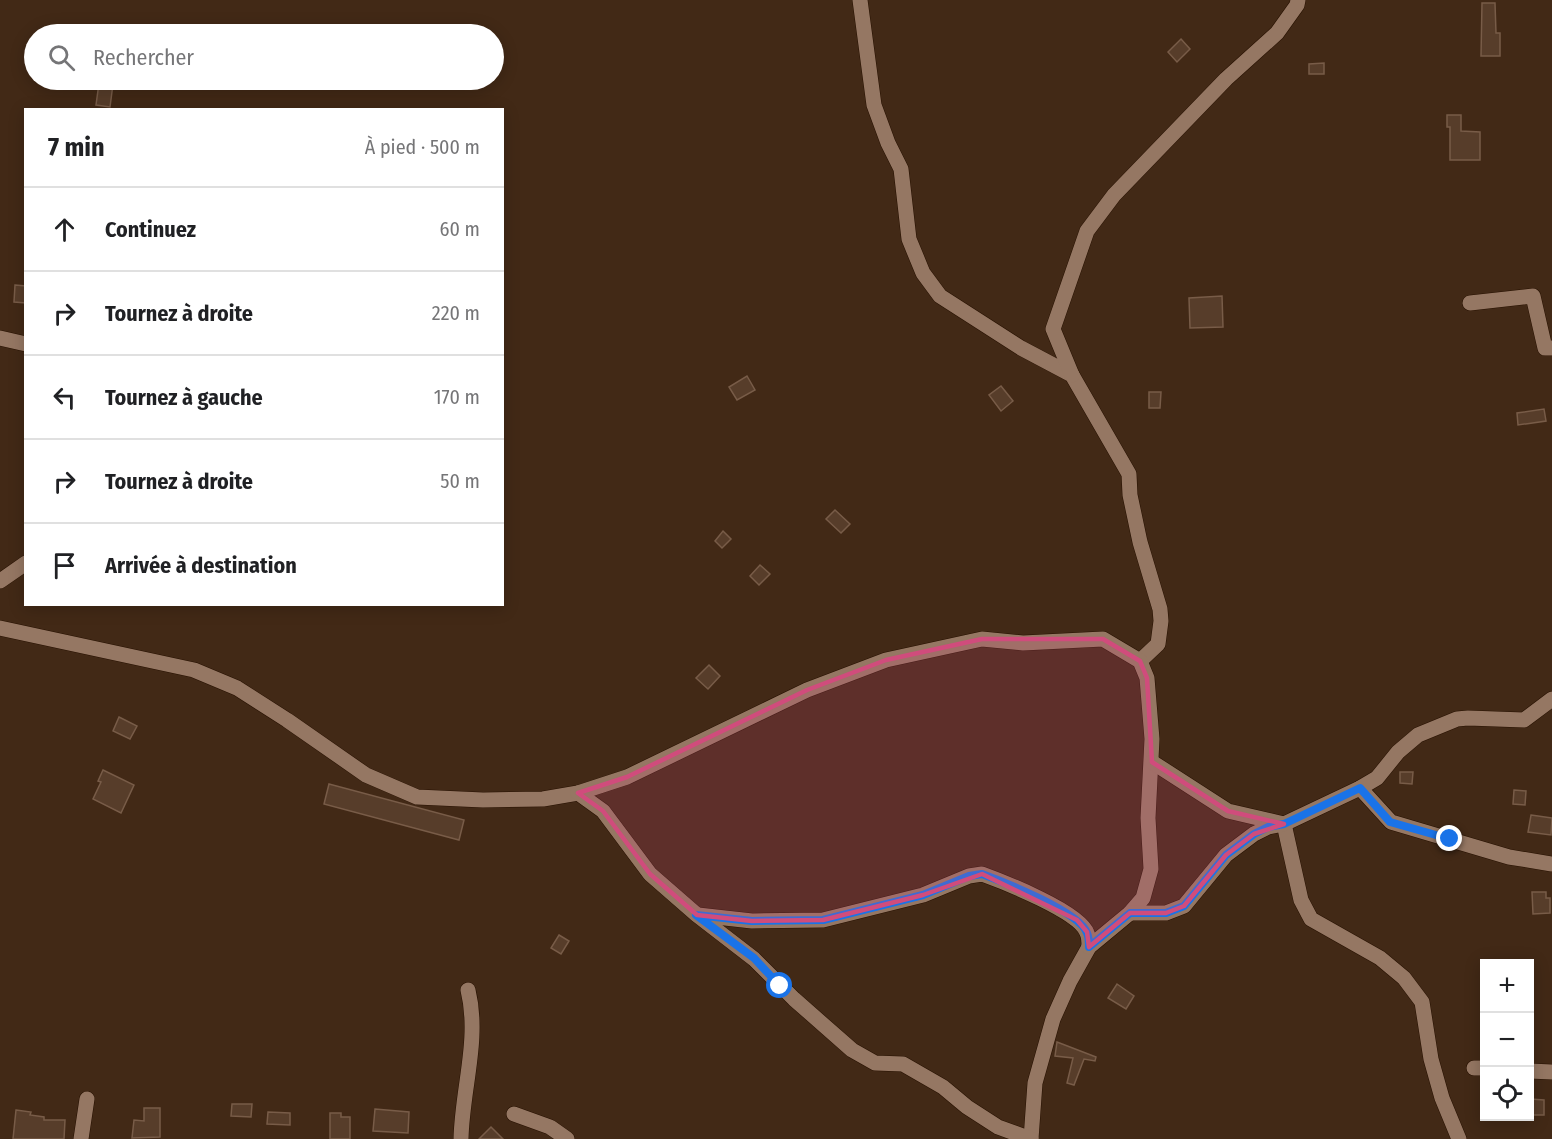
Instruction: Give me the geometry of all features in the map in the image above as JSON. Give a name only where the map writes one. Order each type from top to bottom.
[{"type":"street","points":[[860,0],[874,105],[888,143],[902,169],[909,239],[922,273],[940,296],[1021,348],[1072,375]]},
{"type":"street","points":[[1140,661],[1158,645],[1161,621],[1156,592],[1146,567],[1140,542],[1130,495],[1129,474],[1072,375],[1053,329],[1087,231],[1114,195],[1226,79],[1277,33],[1297,5],[1298,0]]},
{"type":"street","points":[[1470,303],[1533,296],[1545,348],[1552,348]]},
{"type":"street","points":[[0,338],[24,344]]},
{"type":"street","points":[[0,581],[24,564]]},
{"type":"street","points":[[0,628],[194,670],[237,688],[366,775],[417,797],[483,800],[543,799],[578,793],[627,777],[807,690],[886,660],[982,639],[1023,643],[1103,639],[1140,661],[1147,678],[1152,762],[1148,790],[1150,869],[1143,898],[1130,913],[1089,947],[1070,981],[1053,1019],[1035,1083],[1031,1139],[998,1127],[967,1107],[943,1086],[903,1064],[875,1063],[852,1050],[794,999],[754,958],[696,915],[650,874],[603,811],[578,793]]},
{"type":"street","points":[[1130,913],[1166,913],[1184,906],[1226,855],[1254,834],[1268,827],[1284,824],[1377,778],[1418,735],[1445,723],[1468,718],[1524,720],[1552,699]]},
{"type":"street","points":[[1152,762],[1228,812],[1284,824]]},
{"type":"street","points":[[1360,788],[1390,822],[1509,856],[1552,864]]},
{"type":"street","points":[[1284,824],[1302,900],[1311,919],[1380,958],[1404,978],[1422,1002],[1431,1059],[1452,1136]]},
{"type":"street","points":[[696,915],[752,921],[823,920],[923,895],[969,876],[982,874],[1054,905],[1077,920],[1087,932],[1089,947]]},
{"type":"street","points":[[461,1139],[462,1110],[473,1031],[472,1007],[468,990]]},
{"type":"street","points":[[1534,1071],[1552,1072]]},
{"type":"street","points":[[81,1139],[87,1098]]},
{"type":"street","points":[[514,1114],[549,1127],[567,1139]]},
{"type":"highlighted area","points":[[982,639],[1103,639],[1140,661],[1147,678],[1152,762],[1228,811],[1284,824],[1254,834],[1226,855],[1184,906],[1166,913],[1130,913],[1089,947],[1087,932],[1077,920],[982,874],[923,895],[823,920],[752,921],[697,915],[650,874],[603,811],[578,793],[627,777],[807,690],[886,660]]},
{"type":"building","points":[[1482,3],[1495,3],[1496,33],[1500,33],[1500,56],[1481,56]]},
{"type":"building","points":[[1181,39],[1190,49],[1177,62],[1168,52]]},
{"type":"building","points":[[1324,63],[1324,74],[1309,74],[1309,64]]},
{"type":"building","points":[[98,90],[112,90],[110,107],[96,105]]},
{"type":"building","points":[[1447,115],[1461,115],[1461,131],[1480,132],[1480,160],[1450,160],[1450,127],[1447,127]]},
{"type":"building","points":[[15,285],[24,286],[24,303],[14,302]]},
{"type":"building","points":[[1222,296],[1223,327],[1190,328],[1189,298]]},
{"type":"building","points":[[747,376],[755,390],[737,400],[729,387]]},
{"type":"building","points":[[1001,386],[1013,401],[1001,411],[989,395]]},
{"type":"building","points":[[1149,392],[1161,392],[1160,408],[1149,408]]},
{"type":"building","points":[[1544,409],[1546,421],[1518,425],[1517,413]]},
{"type":"building","points":[[835,510],[850,524],[841,533],[826,519]]},
{"type":"building","points":[[723,531],[731,539],[722,548],[715,541]]},
{"type":"building","points":[[760,565],[770,574],[759,585],[750,576]]},
{"type":"building","points":[[709,665],[720,676],[708,689],[696,678]]},
{"type":"building","points":[[119,717],[137,726],[130,739],[113,731]]},
{"type":"building","points":[[103,770],[134,785],[121,813],[93,799],[101,782],[98,781]]},
{"type":"building","points":[[1400,772],[1413,772],[1412,784],[1400,783]]},
{"type":"building","points":[[329,784],[464,820],[459,840],[324,804]]},
{"type":"building","points":[[1514,790],[1526,791],[1525,805],[1513,804]]},
{"type":"building","points":[[1531,815],[1552,818],[1551,835],[1528,832]]},
{"type":"building","points":[[1532,892],[1546,892],[1546,898],[1550,898],[1550,913],[1533,914]]},
{"type":"building","points":[[559,935],[569,941],[561,954],[551,948]]},
{"type":"building","points":[[1117,984],[1134,996],[1126,1009],[1108,998]]},
{"type":"building","points":[[1057,1042],[1096,1057],[1095,1061],[1084,1059],[1074,1085],[1067,1083],[1073,1058],[1055,1056]]},
{"type":"building","points":[[1534,1099],[1544,1100],[1544,1115],[1534,1115]]},
{"type":"building","points":[[232,1104],[252,1104],[251,1117],[231,1116]]},
{"type":"building","points":[[144,1108],[160,1108],[160,1137],[132,1138],[134,1120],[144,1121]]},
{"type":"building","points":[[375,1109],[409,1112],[408,1133],[373,1131]]},
{"type":"building","points":[[16,1110],[31,1112],[30,1115],[44,1117],[44,1120],[65,1120],[64,1139],[13,1139]]},
{"type":"building","points":[[268,1112],[290,1113],[290,1125],[267,1124]]},
{"type":"building","points":[[330,1113],[341,1113],[341,1117],[350,1117],[350,1139],[330,1139]]},
{"type":"building","points":[[491,1127],[503,1139],[479,1139]]},
{"type":"route","points":[[780,986],[754,958],[696,915],[752,921],[823,920],[923,895],[969,876],[982,874],[1054,905],[1077,920],[1087,932],[1089,947],[1130,913],[1166,913],[1184,906],[1226,855],[1254,834],[1268,827],[1284,824],[1360,788],[1390,822],[1450,839]]}]
